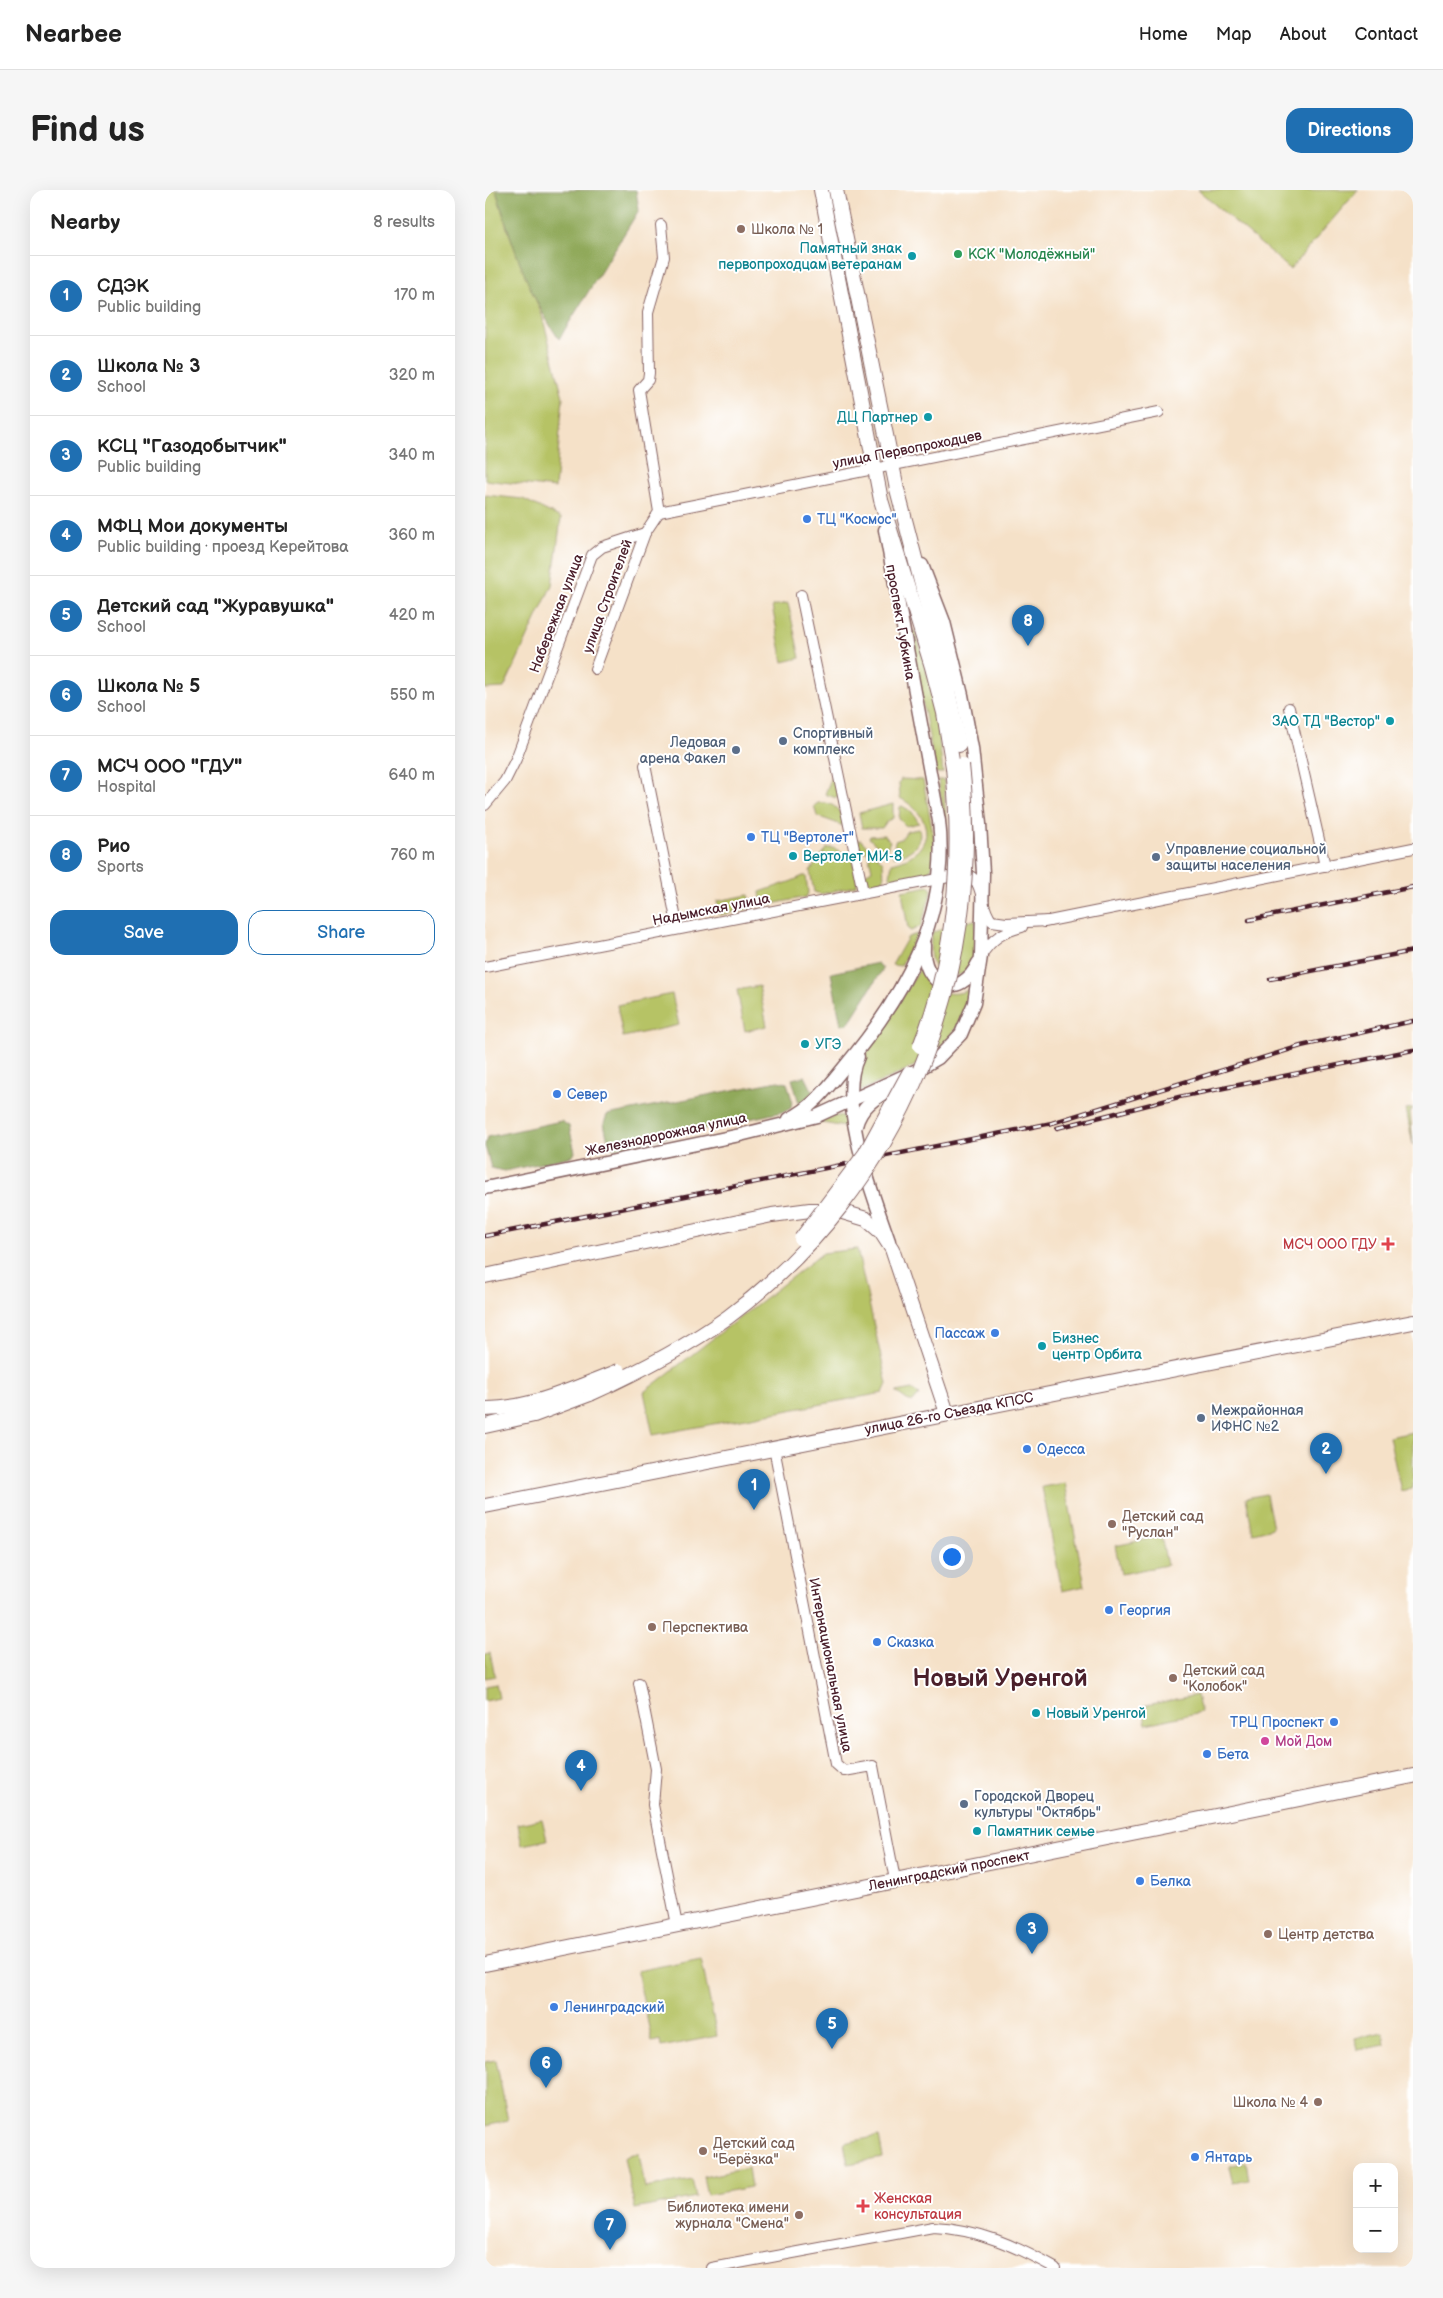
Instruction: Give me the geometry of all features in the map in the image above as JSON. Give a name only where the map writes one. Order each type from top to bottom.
[{"type":"main road","name":"проспект Губкина","points":[[821,190],[881,500]]},
{"type":"main road","name":"проспект Губкина","points":[[836,190],[892,465],[944,670],[958,766]]},
{"type":"main road","points":[[485,1426],[534,1415],[682,1347],[753,1296],[785,1268],[825,1226],[877,1153],[919,1073],[931,1044],[950,982],[961,924],[965,874],[966,815],[958,766],[932,667],[881,500]]},
{"type":"main road","points":[[485,1276],[772,1215],[810,1210],[836,1210],[866,1219],[881,1232],[891,1249],[947,1414]]},
{"type":"main road","name":"улица 26-го Съезда КПСС","points":[[485,1506],[1413,1322]]},
{"type":"main road","points":[[485,1409],[535,1402],[585,1390]]},
{"type":"main road","name":"Ленинградский проспект","points":[[485,1964],[1413,1776]]},
{"type":"street","points":[[645,533],[659,512],[639,390],[648,380],[649,373],[647,318],[664,257],[661,225]]},
{"type":"street","name":"улица Первопроходцев","points":[[659,512],[1159,412]]},
{"type":"street","name":"проспект Губкина","points":[[867,1040],[902,986],[925,938],[939,877],[941,853],[939,821],[904,641],[881,500]]},
{"type":"street","name":"проспект Губкина","points":[[851,1100],[919,1070],[939,1058],[961,1034],[974,1003],[981,956],[983,873],[975,775],[963,694],[944,622],[907,530]]},
{"type":"street","name":"улица Строителей","points":[[595,669],[645,533]]},
{"type":"street","name":"Набережная улица","points":[[485,805],[505,781],[516,759],[592,555],[603,547],[645,533]]},
{"type":"street","points":[[801,595],[863,892]]},
{"type":"street","points":[[1289,708],[1325,866]]},
{"type":"street","points":[[645,765],[678,929]]},
{"type":"street","points":[[925,938],[925,965],[935,980],[943,984],[957,984],[968,978],[990,942],[1003,933],[1049,921],[1413,848]]},
{"type":"street","name":"Надымская улица","points":[[487,967],[939,877],[963,874],[971,876],[976,881],[983,903]]},
{"type":"street","points":[[983,903],[989,918],[998,923],[1049,921]]},
{"type":"street","points":[[867,1040],[852,1070],[851,1100],[870,1183],[891,1249]]},
{"type":"street","points":[[771,1128],[811,1105],[867,1040]]},
{"type":"street","points":[[856,1128],[857,1120],[866,1107],[919,1070]]},
{"type":"street","name":"Железнодорожная улица","points":[[485,1188],[771,1128],[817,1116],[851,1100]]},
{"type":"street","name":"Интернациональная улица","points":[[774,1448],[836,1764],[844,1771],[873,1766],[895,1880]]},
{"type":"street","points":[[639,1683],[656,1769],[653,1805],[677,1925]]},
{"type":"street","points":[[712,2268],[915,2228],[933,2227],[958,2229],[984,2235],[1017,2248],[1055,2268]]},
{"type":"green space","points":[[485,190],[496,190],[507,228],[542,315],[563,397],[555,488],[485,480]]},
{"type":"green space","points":[[496,190],[636,190],[639,210],[559,339],[529,286],[514,248]]},
{"type":"green space","points":[[1198,190],[1358,190],[1290,269]]},
{"type":"green space","points":[[485,495],[523,499],[561,518],[552,585],[504,688],[485,689]]},
{"type":"green space","points":[[788,603],[800,658],[783,662],[772,606]]},
{"type":"green space","points":[[915,631],[921,648],[933,701],[943,773],[936,773],[910,637],[911,632]]},
{"type":"green space","points":[[832,776],[834,776],[839,796],[836,798],[825,794]]},
{"type":"green space","points":[[901,779],[923,780],[935,852],[931,870],[921,875],[894,881],[890,877],[892,863],[916,852],[923,844],[926,835],[925,825],[920,815],[912,806],[900,798],[899,783]]},
{"type":"green space","points":[[938,780],[944,780],[946,829]]},
{"type":"green space","points":[[818,803],[833,805],[839,812],[844,826],[817,816],[814,806]]},
{"type":"green space","points":[[893,804],[893,818],[887,821],[882,828],[862,828],[859,813]]},
{"type":"green space","points":[[902,806],[912,812],[919,823],[906,826],[899,819],[900,807]]},
{"type":"green space","points":[[919,829],[920,835],[917,845],[909,852],[893,856],[895,841],[901,839],[907,831]]},
{"type":"green space","points":[[884,835],[890,841],[885,853],[869,838],[870,836]]},
{"type":"green space","points":[[857,840],[861,840],[883,862],[884,879],[882,883],[871,884],[865,876],[865,874],[872,870],[868,851],[860,852]]},
{"type":"green space","points":[[827,848],[833,848],[852,856],[857,883],[855,886],[821,894],[814,892],[810,871]]},
{"type":"green space","points":[[806,876],[808,893],[806,897],[762,906],[760,892]]},
{"type":"green space","points":[[929,886],[932,890],[921,926],[911,931],[908,929],[902,891]]},
{"type":"green space","points":[[749,895],[752,905],[750,909],[719,915],[717,901]]},
{"type":"green space","points":[[976,921],[973,962],[965,973],[945,975],[939,972],[931,959],[930,951],[933,932]]},
{"type":"green space","points":[[917,934],[901,966],[892,965],[908,937]]},
{"type":"green space","points":[[878,963],[883,969],[848,1024],[841,1025],[831,973]]},
{"type":"green space","points":[[920,969],[935,986],[947,993],[971,989],[969,1000],[956,1027],[947,1041],[922,1062],[860,1091],[857,1087],[860,1066]]},
{"type":"green space","points":[[759,986],[767,1026],[745,1031],[737,990]]},
{"type":"green space","points":[[672,994],[679,1025],[623,1037],[617,1005]]},
{"type":"green space","points":[[805,1076],[813,1092],[803,1102],[799,1103],[792,1079]]},
{"type":"green space","points":[[778,1081],[787,1083],[792,1100],[791,1108],[786,1111],[616,1148],[609,1147],[604,1123],[607,1115]]},
{"type":"green space","points":[[1413,1108],[1410,1112],[1413,1145],[1406,1109]]},
{"type":"green space","points":[[835,1116],[845,1119],[848,1122],[849,1128],[818,1122]]},
{"type":"green space","points":[[561,1121],[569,1126],[575,1152],[573,1156],[505,1171],[491,1168],[485,1146],[487,1137]]},
{"type":"green space","points":[[857,1249],[887,1384],[883,1393],[653,1435],[644,1392],[823,1253]]},
{"type":"green space","points":[[912,1389],[919,1395],[913,1402],[896,1392]]},
{"type":"green space","points":[[1413,1432],[1413,1488],[1401,1491],[1389,1437]]},
{"type":"green space","points":[[1065,1483],[1085,1586],[1062,1591],[1042,1487]]},
{"type":"green space","points":[[1266,1494],[1273,1528],[1253,1533],[1246,1498]]},
{"type":"green space","points":[[1161,1536],[1167,1565],[1121,1574],[1115,1546]]},
{"type":"green space","points":[[490,1653],[495,1676],[485,1678],[485,1654]]},
{"type":"green space","points":[[496,1684],[499,1698],[485,1701],[485,1686]]},
{"type":"green space","points":[[1197,1695],[1201,1712],[1146,1724],[1142,1706]]},
{"type":"green space","points":[[542,1819],[547,1840],[522,1845],[518,1824]]},
{"type":"green space","points":[[701,1958],[717,2036],[661,2047],[660,2040],[652,2042],[637,1971]]},
{"type":"green space","points":[[1383,2032],[1385,2045],[1357,2050],[1355,2038]]},
{"type":"green space","points":[[496,2060],[508,2121],[485,2126],[485,2062]]},
{"type":"green space","points":[[879,2136],[883,2158],[848,2164],[844,2143]]},
{"type":"green space","points":[[632,2154],[639,2154],[645,2188],[692,2180],[696,2197],[635,2209],[624,2158]]},
{"type":"green space","points":[[1246,2162],[1249,2180],[1233,2183],[1229,2166]]},
{"type":"green space","points":[[748,2168],[751,2187],[707,2195],[703,2177]]},
{"type":"railway","points":[[1249,920],[1413,887]]},
{"type":"railway","points":[[1270,979],[1413,951]]},
{"type":"railway","points":[[485,1236],[1052,1123],[1301,1046],[1413,1021]]},
{"type":"railway","points":[[1057,1128],[1179,1097],[1413,1050]]},
{"type":"place","name":"Школа № 1","points":[[741,229]]},
{"type":"place","name":"КСК \"Молодёжный\"","points":[[958,254]]},
{"type":"place","name":"Памятный знак первопроходцам ветеранам","points":[[912,256]]},
{"type":"place","name":"ДЦ Партнер","points":[[928,417]]},
{"type":"place","name":"ТЦ \"Космос\"","points":[[807,519]]},
{"type":"place","name":"Рио","points":[[1028,646]]},
{"type":"place","name":"ЗАО ТД \"Вестор\"","points":[[1390,721]]},
{"type":"place","name":"Спортивный комплекс","points":[[783,741]]},
{"type":"place","name":"Ледовая арена Факел","points":[[736,750]]},
{"type":"place","name":"ТЦ \"Вертолет\"","points":[[751,837]]},
{"type":"place","name":"Вертолет МИ-8","points":[[793,856]]},
{"type":"place","name":"Управление социальной защиты населения","points":[[1156,857]]},
{"type":"place","name":"УГЭ","points":[[805,1044]]},
{"type":"place","name":"Север","points":[[557,1094]]},
{"type":"place","name":"МСЧ ООО ГДУ","points":[[1388,1244]]},
{"type":"place","name":"Пассаж","points":[[995,1333]]},
{"type":"place","name":"Бизнес центр Орбита","points":[[1042,1346]]},
{"type":"place","name":"Межрайонная ИФНС №2","points":[[1201,1418]]},
{"type":"place","name":"Одесса","points":[[1027,1449]]},
{"type":"place","name":"Школа № 3","points":[[1326,1474]]},
{"type":"place","name":"СДЭК","points":[[754,1510]]},
{"type":"place","name":"Детский сад \"Руслан\"","points":[[1112,1524]]},
{"type":"place","name":"Георгия","points":[[1109,1610]]},
{"type":"place","name":"Перспектива","points":[[652,1627]]},
{"type":"place","name":"Сказка","points":[[877,1642]]},
{"type":"place","name":"Детский сад \"Колобок\"","points":[[1173,1678]]},
{"type":"place","name":"Новый Уренгой","points":[[1036,1713]]},
{"type":"place","name":"ТРЦ Проспект","points":[[1334,1722]]},
{"type":"place","name":"Мой Дом","points":[[1265,1741]]},
{"type":"place","name":"Бета","points":[[1207,1754]]},
{"type":"place","name":"МФЦ Мои документы","points":[[581,1791]]},
{"type":"place","name":"Городской Дворец культуры \"Октябрь\"","points":[[964,1804]]},
{"type":"place","name":"Памятник семье","points":[[977,1831]]},
{"type":"place","name":"Белка","points":[[1140,1881]]},
{"type":"place","name":"Центр детства","points":[[1268,1934]]},
{"type":"place","name":"КСЦ \"Газодобытчик\"","points":[[1032,1954]]},
{"type":"place","name":"Ленинградский","points":[[554,2007]]},
{"type":"place","name":"Детский сад \"Журавушка\"","points":[[832,2049]]},
{"type":"place","name":"Школа № 5","points":[[546,2088]]},
{"type":"place","name":"Школа № 4","points":[[1318,2102]]},
{"type":"place","name":"Детский сад \"Берёзка\"","points":[[703,2151]]},
{"type":"place","name":"Янтарь","points":[[1195,2157]]},
{"type":"place","name":"Женская консультация","points":[[863,2206]]},
{"type":"place","name":"Библиотека имени журнала \"Смена\"","points":[[799,2215]]},
{"type":"place","name":"МСЧ ООО \"ГДУ\"","points":[[610,2250]]},
{"type":"district","name":"Новый Уренгой","points":[[1000,1678]]}]
